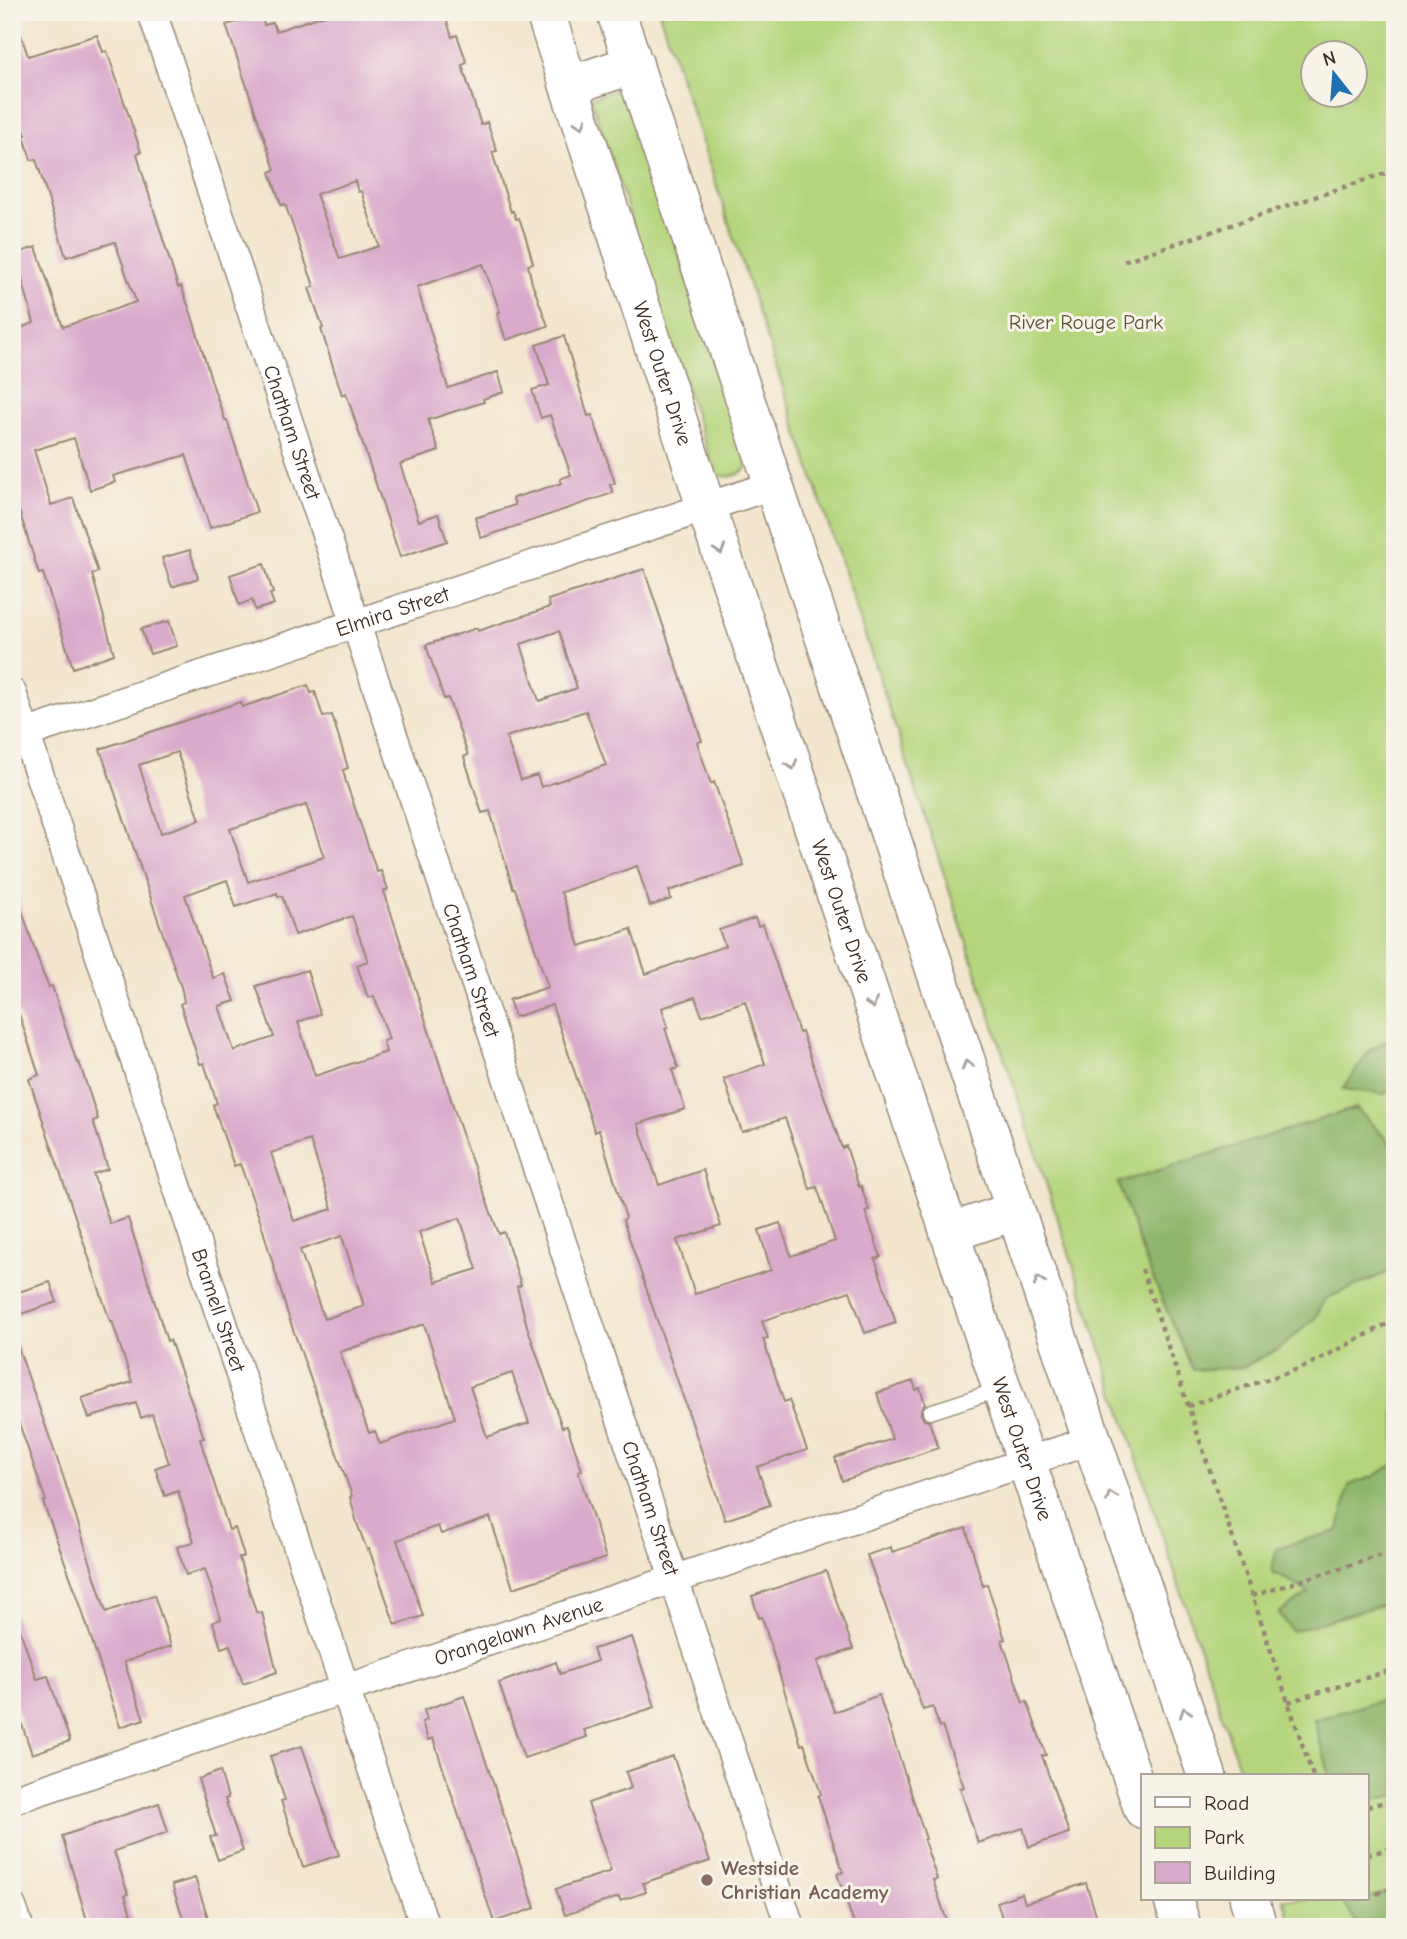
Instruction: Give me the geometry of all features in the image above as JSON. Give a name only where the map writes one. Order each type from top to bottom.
[{"type":"main road","name":"West Outer Drive","points":[[545,12],[706,507],[1141,1803]]},
{"type":"main road","points":[[616,12],[1015,1211],[1206,1774]]},
{"type":"main road","points":[[569,86],[634,64]]},
{"type":"main road","points":[[949,1233],[1015,1211]]},
{"type":"main road","points":[[1173,1900],[1182,1927]]},
{"type":"main road","points":[[1249,1900],[1258,1927]]},
{"type":"street","name":"Chatham Street","points":[[152,12],[790,1927]]},
{"type":"street","name":"Elmira Street","points":[[19,735],[774,485]]},
{"type":"street","name":"Bramell Street","points":[[12,693],[19,735],[425,1927]]},
{"type":"street","name":"Orangelawn Avenue","points":[[12,1800],[1092,1440]]},
{"type":"street","points":[[12,1907],[19,1927]]},
{"type":"lane","points":[[930,1412],[1001,1389]]},
{"type":"path","points":[[1124,261],[1395,170]]},
{"type":"path","points":[[1142,1269],[1312,1774]]},
{"type":"path","points":[[1188,1406],[1304,1367],[1395,1320]]},
{"type":"path","points":[[1252,1596],[1395,1551]]},
{"type":"path","points":[[1288,1702],[1395,1670]]},
{"type":"path","points":[[1368,1807],[1395,1799]]},
{"type":"path","points":[[1368,1855],[1395,1847]]},
{"type":"path","points":[[1368,1897],[1395,1888]]},
{"type":"green space","name":"River Rouge Park","points":[[659,12],[1395,12],[1395,1927],[1292,1927],[1283,1900],[1368,1900],[1368,1774],[1241,1774]]},
{"type":"green space","points":[[620,88],[626,90],[748,466],[733,476],[715,474],[591,98]]},
{"type":"green space","points":[[1395,1036],[1395,1089],[1383,1094],[1343,1089],[1370,1050]]},
{"type":"green space","points":[[1356,1108],[1395,1148],[1395,1269],[1325,1299],[1315,1318],[1279,1349],[1243,1367],[1193,1370],[1146,1262],[1118,1183]]},
{"type":"green space","points":[[1395,1464],[1395,1601],[1292,1631],[1279,1613],[1309,1593],[1272,1573],[1276,1549],[1339,1530],[1349,1485],[1372,1477]]},
{"type":"green space","points":[[1395,1696],[1395,1795],[1368,1802],[1368,1774],[1329,1774],[1314,1720]]},
{"type":"green space","points":[[1395,1890],[1395,1926],[1360,1927],[1344,1904],[1368,1900],[1368,1897]]},
{"type":"building","points":[[334,12],[444,12],[452,37],[457,35],[467,63],[462,65],[481,125],[487,122],[497,151],[492,152],[511,212],[513,211],[516,219],[519,218],[526,238],[533,263],[528,265],[532,283],[548,326],[506,340],[497,313],[500,312],[483,264],[417,287],[448,388],[498,372],[504,392],[483,399],[484,402],[428,420],[439,451],[400,464],[419,521],[438,514],[447,541],[400,557],[346,393],[342,395],[309,288],[314,286],[285,204],[281,205],[270,172],[275,170],[226,25],[261,15],[264,25],[273,23],[276,31]],"holes":[[[355,181],[358,192],[361,191],[379,246],[340,259],[316,194]]]},
{"type":"building","points":[[16,20],[28,56],[97,35],[103,52],[107,51],[141,152],[137,153],[142,172],[178,287],[181,286],[192,316],[213,386],[257,512],[210,528],[186,455],[113,476],[115,482],[90,490],[74,438],[34,450],[51,505],[73,498],[98,572],[92,574],[114,654],[73,668],[12,488],[12,331],[34,323],[15,254],[36,247],[63,327],[136,302],[115,242],[66,257],[36,159],[31,160],[24,136],[26,135],[12,98],[12,21]]},
{"type":"building","points":[[564,336],[588,416],[592,415],[615,483],[610,485],[613,493],[481,538],[475,518],[515,505],[513,498],[562,483],[560,479],[571,475],[550,415],[541,418],[532,390],[549,385],[536,345]]},
{"type":"building","points":[[190,550],[198,578],[172,587],[162,558]]},
{"type":"building","points":[[264,564],[274,604],[255,610],[252,600],[239,605],[230,575]]},
{"type":"building","points":[[644,569],[702,741],[697,742],[711,784],[714,782],[744,866],[669,891],[671,899],[650,906],[637,866],[561,892],[580,946],[631,929],[646,974],[725,946],[719,930],[755,918],[758,926],[763,924],[799,1033],[802,1032],[842,1148],[846,1146],[869,1210],[865,1211],[881,1257],[875,1259],[896,1323],[865,1333],[850,1291],[762,1321],[768,1338],[763,1339],[784,1402],[789,1400],[807,1450],[757,1467],[770,1505],[725,1520],[623,1220],[626,1218],[599,1130],[595,1132],[552,1005],[515,1017],[509,1000],[548,987],[513,888],[490,811],[482,813],[464,757],[468,755],[448,698],[444,699],[426,645],[550,607],[548,600]],"holes":[[[559,631],[577,688],[539,701],[521,644]],[[586,711],[606,765],[541,787],[537,775],[521,780],[506,737]],[[695,997],[702,1016],[745,1001],[765,1064],[724,1079],[742,1132],[785,1118],[810,1189],[817,1187],[835,1241],[791,1256],[780,1223],[759,1230],[771,1270],[695,1294],[677,1240],[721,1226],[703,1170],[659,1185],[638,1124],[685,1109],[672,1070],[678,1068],[665,1028],[668,1027],[662,1008]]]},
{"type":"building","points":[[169,621],[177,646],[150,654],[141,629]]},
{"type":"building","points":[[308,685],[311,693],[315,692],[323,717],[332,715],[348,768],[343,770],[346,782],[377,872],[381,871],[388,889],[384,891],[465,1143],[499,1234],[504,1232],[521,1285],[517,1287],[527,1326],[562,1427],[567,1426],[582,1470],[578,1471],[606,1558],[513,1588],[490,1517],[441,1534],[438,1526],[397,1540],[423,1616],[395,1625],[369,1549],[367,1550],[357,1523],[350,1497],[352,1496],[289,1318],[260,1220],[240,1164],[234,1166],[213,1105],[217,1103],[204,1063],[200,1064],[180,1004],[184,1002],[182,990],[100,749],[240,702],[242,707]],"holes":[[[177,752],[200,820],[161,833],[139,765]],[[306,805],[324,857],[248,882],[230,829]],[[227,880],[236,907],[277,893],[278,897],[282,896],[295,935],[352,916],[368,961],[357,965],[368,998],[374,996],[389,1039],[383,1041],[386,1052],[315,1076],[298,1022],[320,1014],[307,970],[256,986],[274,1037],[234,1051],[219,1006],[235,1001],[225,974],[213,978],[185,895]],[[310,1140],[332,1209],[294,1221],[271,1153]],[[460,1218],[477,1269],[436,1282],[419,1232]],[[342,1236],[364,1306],[324,1319],[300,1250]],[[424,1324],[455,1418],[380,1444],[375,1431],[369,1433],[340,1352]],[[512,1373],[529,1423],[487,1437],[470,1387]]]},
{"type":"building","points":[[12,893],[16,893],[43,974],[49,987],[52,986],[98,1119],[93,1121],[108,1169],[93,1174],[110,1224],[128,1218],[167,1341],[170,1340],[204,1438],[200,1439],[229,1530],[235,1528],[244,1556],[239,1558],[256,1612],[262,1613],[277,1672],[243,1684],[230,1645],[221,1648],[213,1622],[221,1619],[205,1569],[186,1575],[177,1547],[194,1542],[178,1491],[165,1496],[155,1468],[169,1463],[152,1414],[141,1418],[136,1403],[89,1418],[82,1398],[132,1382],[29,1079],[39,1075],[19,1014],[12,1016]]},
{"type":"building","points":[[50,1282],[57,1302],[12,1317],[12,1294]]},
{"type":"building","points":[[15,1339],[62,1473],[106,1612],[154,1595],[171,1646],[124,1662],[144,1719],[120,1727],[12,1403],[12,1340]]},
{"type":"building","points":[[913,1381],[916,1390],[920,1388],[925,1404],[921,1414],[924,1420],[929,1421],[938,1448],[842,1481],[835,1458],[892,1439],[877,1393]]},
{"type":"building","points":[[966,1528],[983,1586],[987,1584],[1005,1639],[1002,1640],[1023,1703],[1027,1701],[1046,1755],[1042,1756],[1069,1833],[1029,1847],[1023,1828],[978,1843],[960,1788],[964,1787],[942,1726],[939,1727],[933,1707],[923,1710],[867,1555],[891,1547],[892,1552]]},
{"type":"building","points":[[826,1571],[853,1649],[817,1661],[834,1712],[879,1695],[926,1839],[924,1840],[937,1879],[933,1880],[949,1927],[855,1927],[837,1874],[843,1872],[818,1796],[821,1794],[804,1744],[801,1745],[762,1617],[759,1618],[752,1596]]},
{"type":"building","points":[[15,1616],[37,1679],[48,1676],[70,1741],[32,1754],[12,1695],[12,1617]]},
{"type":"building","points":[[632,1637],[655,1707],[584,1730],[587,1737],[524,1758],[499,1683],[556,1662],[560,1674],[597,1661],[593,1649]]},
{"type":"building","points":[[464,1696],[535,1908],[494,1922],[433,1738],[428,1740],[422,1722],[427,1720],[424,1710]]},
{"type":"building","points":[[302,1746],[339,1855],[303,1867],[281,1801],[285,1800],[270,1756]]},
{"type":"building","points":[[673,1756],[710,1861],[643,1883],[646,1892],[620,1901],[619,1897],[565,1915],[556,1889],[611,1871],[588,1803],[631,1788],[626,1772]]},
{"type":"building","points":[[220,1771],[228,1798],[225,1799],[243,1851],[218,1860],[210,1837],[216,1836],[198,1779]]},
{"type":"building","points":[[159,1803],[168,1832],[114,1851],[135,1927],[89,1927],[62,1836]]},
{"type":"building","points":[[195,1878],[211,1927],[186,1927],[172,1885]]},
{"type":"building","points":[[1086,1883],[1100,1927],[1005,1927],[997,1902],[1022,1893],[1025,1903]]},
{"type":"place","name":"Westside Christian Academy","points":[[707,1880]]}]
